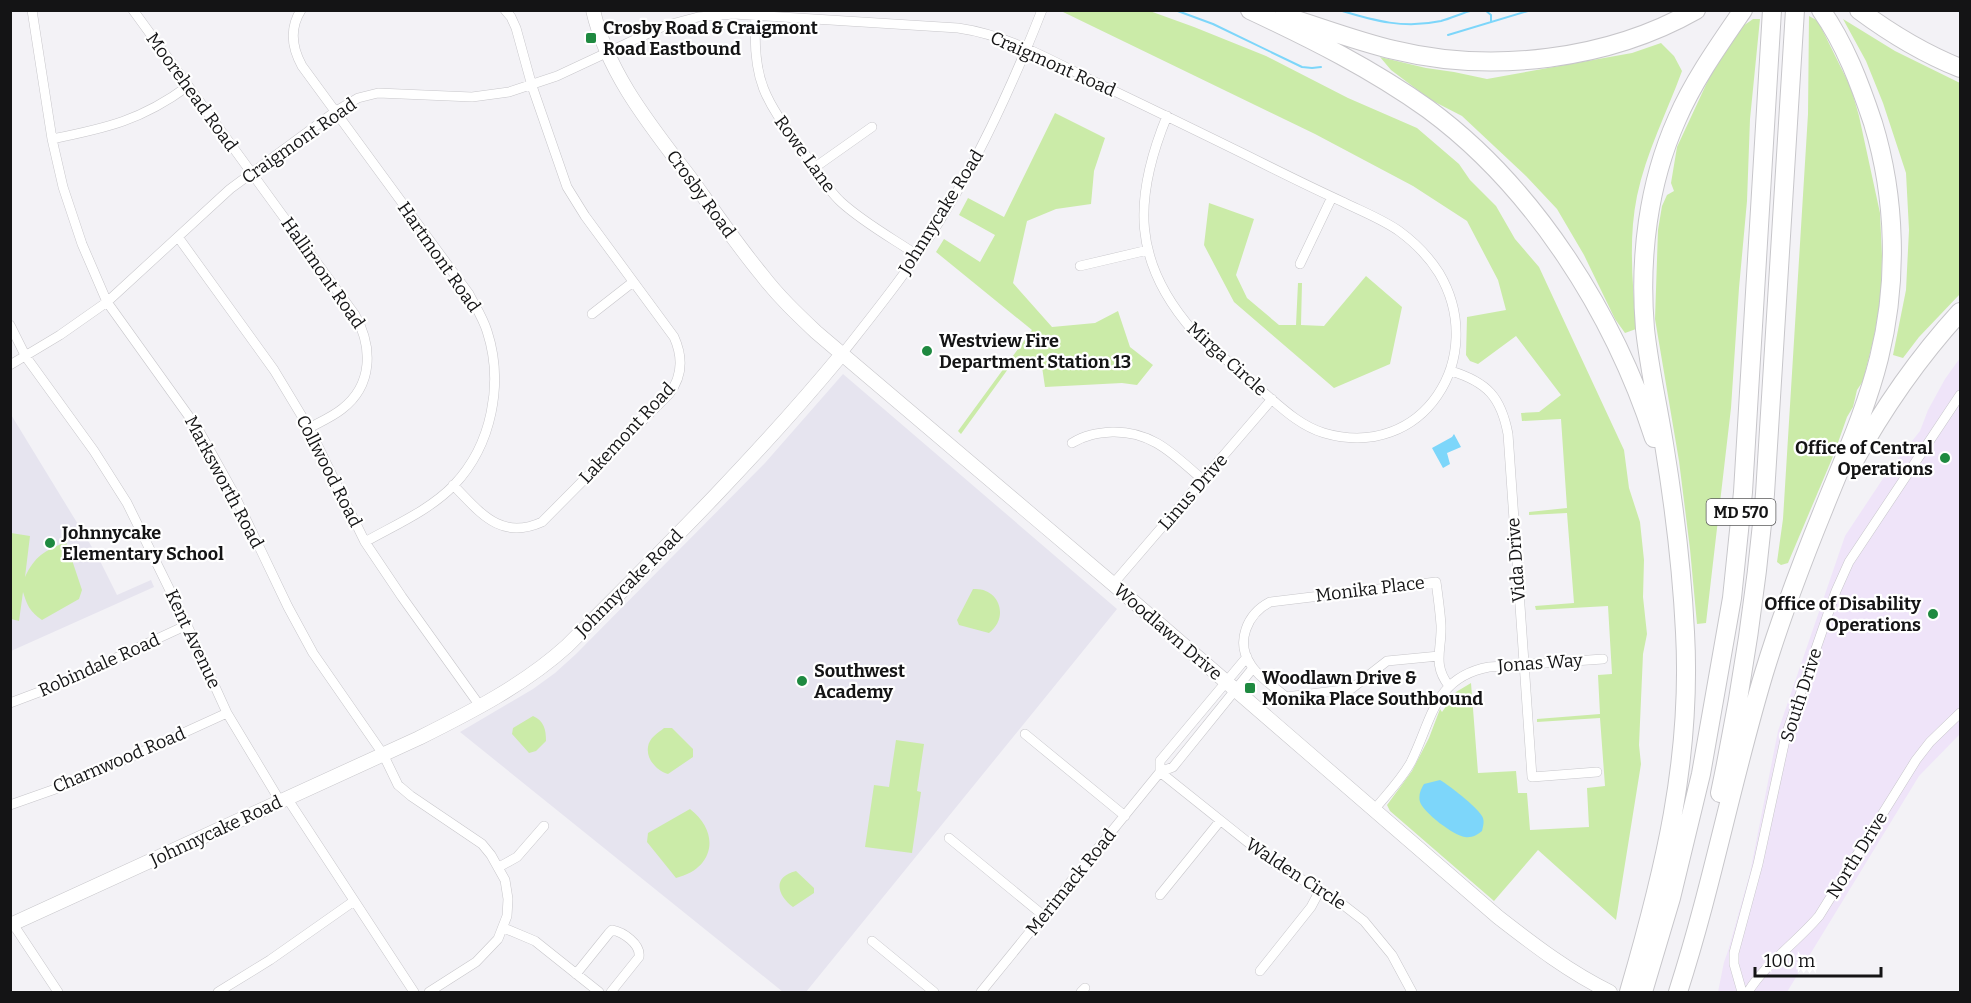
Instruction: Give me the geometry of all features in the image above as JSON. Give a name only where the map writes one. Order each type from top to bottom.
[{"type":"highway","points":[[1250,10],[1339,53],[1430,110],[1484,157],[1538,218],[1562,250],[1612,334],[1645,410],[1658,450],[1681,581]]},
{"type":"highway","points":[[1268,10],[1395,51],[1451,58],[1503,61],[1567,56],[1600,48],[1637,38],[1670,25],[1696,10]]},
{"type":"highway","name":"MD 570","points":[[1642,981],[1671,898],[1701,774],[1732,598],[1743,492],[1772,10]]},
{"type":"highway","name":"MD 570","points":[[1673,990],[1710,839],[1747,654],[1765,494],[1795,10]]},
{"type":"highway","points":[[1673,990],[1704,905],[1764,674],[1795,583],[1852,440],[1872,383],[1885,331],[1891,279],[1891,222],[1888,193],[1876,135],[1860,85],[1833,27],[1821,10]]},
{"type":"highway","points":[[1859,10],[1914,46],[1960,68]]},
{"type":"highway","points":[[1629,993],[1642,981],[1659,884],[1671,833],[1679,783],[1687,680],[1681,581],[1665,448],[1645,331],[1644,246],[1657,179],[1676,119],[1709,61],[1743,11]]},
{"type":"highway","points":[[1795,583],[1863,445],[1897,392],[1960,312]]},
{"type":"main road","name":"Crosby Road","points":[[593,10],[601,39],[625,85],[648,121],[762,276],[793,310],[842,354]]},
{"type":"main road","name":"Woodlawn Drive","points":[[842,354],[1535,947],[1610,993]]},
{"type":"main road","name":"Johnnycake Road","points":[[12,924],[429,734],[537,671],[567,646],[737,474],[842,354]]},
{"type":"street","name":"Marksworth Road","points":[[32,10],[52,139],[69,208],[107,302],[198,429],[232,490],[288,607],[313,653],[383,754],[398,784],[411,796],[482,844],[499,867]]},
{"type":"street","name":"Moorehead Road","points":[[133,10],[251,173]]},
{"type":"street","name":"Lakemont Road","points":[[453,485],[485,518],[494,523],[511,528],[532,526],[542,522],[669,394],[675,386],[681,367],[674,337],[574,201],[567,187],[532,86],[516,28],[511,17],[504,10]]},
{"type":"street","name":"Johnnycake Road","points":[[842,354],[917,255],[938,223],[985,140],[1042,10]]},
{"type":"street","name":"Hartmont Road","points":[[297,12],[293,33],[296,54],[302,66],[469,294],[487,329],[491,345],[495,381],[493,400],[489,422],[475,455],[453,485],[418,512],[366,542]]},
{"type":"street","name":"Craigmont Road","points":[[10,365],[26,357],[107,302],[217,200],[336,111],[358,98],[378,93],[472,97],[491,95],[532,86],[682,20],[716,14],[756,15],[958,28],[993,35],[1027,48],[1399,232],[1426,256],[1447,289],[1454,308],[1456,324],[1456,342],[1451,371],[1437,396],[1415,420],[1377,435],[1349,437],[1333,435]]},
{"type":"street","name":"Rowe Lane","points":[[756,15],[755,56],[762,87],[774,113],[832,192],[849,209],[917,255]]},
{"type":"street","points":[[52,139],[127,121],[155,109],[188,87]]},
{"type":"street","name":"Mirga Circle","points":[[1167,116],[1153,149],[1144,185],[1144,227],[1148,250],[1160,282],[1181,317],[1194,332],[1306,426],[1333,435]]},
{"type":"street","points":[[814,168],[872,127]]},
{"type":"street","name":"Hallimont Road","points":[[251,173],[356,315],[366,338],[368,361],[357,393],[342,410],[309,428]]},
{"type":"street","points":[[1300,264],[1332,197]]},
{"type":"street","name":"Collwood Road","points":[[178,237],[256,343],[309,428],[366,542],[402,597],[480,706]]},
{"type":"street","points":[[1080,266],[1148,250]]},
{"type":"street","points":[[592,314],[633,282]]},
{"type":"street","name":"Kent Avenue","points":[[10,325],[26,357],[112,479],[144,536],[227,713],[414,993]]},
{"type":"street","name":"Vida Drive","points":[[1451,371],[1466,375],[1486,387],[1501,407],[1508,434],[1532,777],[1597,772]]},
{"type":"street","name":"South Drive","points":[[1742,993],[1734,964],[1734,953],[1758,864],[1786,735],[1836,591],[1849,561],[1960,395]]},
{"type":"street","name":"Linus Drive","points":[[1113,584],[1272,399]]},
{"type":"street","points":[[1072,443],[1090,434],[1128,432],[1141,435],[1164,446],[1203,480]]},
{"type":"street","name":"Monika Place","points":[[1250,663],[1243,639],[1246,627],[1256,612],[1270,602],[1436,582],[1441,627],[1440,672],[1449,686]]},
{"type":"street","name":"Robindale Road","points":[[10,703],[55,686],[187,625]]},
{"type":"street","points":[[1250,663],[1286,697],[1351,689],[1388,661],[1439,656]]},
{"type":"street","name":"Jonas Way","points":[[1374,810],[1410,762],[1438,699],[1457,678],[1475,669],[1603,659]]},
{"type":"street","name":"Merimack Road","points":[[981,993],[1160,772],[1173,767],[1250,663]]},
{"type":"street","name":"Charnwood Road","points":[[10,804],[78,781],[227,713]]},
{"type":"street","name":"North Drive","points":[[1748,993],[1755,982],[1819,916],[1916,760],[1930,742],[1960,713]]},
{"type":"street","points":[[1025,734],[1125,816]]},
{"type":"street","name":"Walden Circle","points":[[1160,772],[1275,864],[1348,907],[1373,930],[1397,962],[1410,992]]},
{"type":"street","points":[[1160,895],[1220,821]]},
{"type":"street","points":[[429,993],[482,957],[498,939],[507,916],[508,899],[505,880],[499,867],[517,857],[544,826]]},
{"type":"street","points":[[949,838],[1044,916]]},
{"type":"street","points":[[1260,970],[1311,907],[1320,890]]},
{"type":"street","points":[[218,993],[270,960],[354,901]]},
{"type":"street","points":[[12,924],[58,993]]},
{"type":"street","points":[[504,928],[535,941],[599,993]]},
{"type":"street","points":[[576,974],[609,933],[612,930],[618,932],[637,946],[640,952],[639,957],[612,993]]},
{"type":"street","points":[[872,941],[934,993]]},
{"type":"shaded area","points":[[1960,358],[1960,734],[1919,776],[1787,992],[1718,992],[1724,962],[1750,873],[1778,731],[1845,536],[1888,471],[1920,431],[1928,410]]},
{"type":"shaded area","name":"Southwest Academy","points":[[843,374],[1117,609],[806,992],[783,992],[460,732],[533,689],[576,654],[765,463]]},
{"type":"shaded area","name":"Johnnycake Elementary School","points":[[10,413],[98,557],[117,595],[151,580],[154,587],[11,651]]},
{"type":"green space","points":[[1147,10],[1266,56],[1348,98],[1417,128],[1459,164],[1470,180],[1496,206],[1515,239],[1539,267],[1624,450],[1629,488],[1640,522],[1647,634],[1643,654],[1639,745],[1641,764],[1616,920],[1538,850],[1494,901],[1390,811],[1387,805],[1412,771],[1429,738],[1440,709],[1442,712],[1456,692],[1471,683],[1478,773],[1516,771],[1518,793],[1527,793],[1530,830],[1589,827],[1587,788],[1605,786],[1600,718],[1537,722],[1537,719],[1600,714],[1598,675],[1612,674],[1608,606],[1536,610],[1535,606],[1574,603],[1567,513],[1529,515],[1529,512],[1567,508],[1561,419],[1522,421],[1521,413],[1539,412],[1561,395],[1516,336],[1478,364],[1470,361],[1466,355],[1467,317],[1506,310],[1498,280],[1467,221],[1413,186],[1315,134],[1061,11]]},
{"type":"green space","points":[[1809,16],[1818,21],[1851,88],[1859,116],[1880,213],[1881,296],[1863,381],[1857,390],[1853,407],[1788,563],[1781,565],[1777,562],[1783,519],[1808,114]]},
{"type":"green space","points":[[1753,19],[1760,19],[1750,119],[1747,201],[1731,408],[1706,623],[1697,624],[1679,461],[1655,319],[1658,230],[1662,206],[1667,195],[1674,191],[1671,183],[1677,147],[1711,74],[1732,40],[1743,26]]},
{"type":"green space","points":[[1843,19],[1895,51],[1960,83],[1960,294],[1919,337],[1903,358],[1893,355],[1906,290],[1909,230],[1906,173],[1883,103],[1866,61]]},
{"type":"green space","points":[[1661,43],[1674,56],[1682,71],[1651,148],[1637,196],[1632,246],[1636,329],[1625,333],[1615,319],[1584,255],[1557,209],[1526,176],[1462,116],[1431,100],[1391,70],[1380,57],[1487,79],[1632,53]]},
{"type":"green space","points":[[1055,113],[1105,138],[1094,171],[1091,204],[1056,209],[1027,221],[1013,283],[1052,327],[1095,323],[1118,311],[1130,347],[1153,365],[1137,385],[1122,383],[1045,387],[1041,360],[1016,358],[961,434],[958,431],[1032,330],[936,252],[944,239],[980,262],[995,235],[959,215],[968,198],[1004,217]]},
{"type":"green space","points":[[1209,203],[1254,219],[1236,275],[1247,298],[1279,325],[1296,325],[1298,283],[1302,283],[1301,325],[1324,326],[1366,276],[1402,307],[1390,364],[1334,388],[1234,302],[1204,245]]},
{"type":"green space","points":[[11,533],[30,536],[25,577],[41,555],[66,542],[82,590],[79,599],[42,620],[30,608],[23,592],[19,621],[11,619]]},
{"type":"green space","points":[[973,589],[989,593],[999,604],[999,619],[989,633],[959,625],[957,620]]},
{"type":"green space","points":[[533,716],[544,726],[546,741],[536,751],[529,753],[512,734],[513,728]]},
{"type":"green space","points":[[664,728],[672,728],[693,749],[693,757],[668,774],[653,764],[648,751],[650,741]]},
{"type":"green space","points":[[896,740],[924,744],[917,791],[921,792],[912,853],[865,847],[874,785],[889,787]]},
{"type":"green space","points":[[690,809],[700,818],[706,829],[709,849],[699,867],[676,878],[647,842],[648,833]]},
{"type":"green space","points":[[796,871],[814,888],[814,893],[793,907],[783,897],[780,882],[783,877]]},
{"type":"water","points":[[1454,434],[1461,447],[1447,453],[1450,464],[1443,468],[1432,448]]},
{"type":"water","points":[[1440,780],[1479,812],[1484,824],[1482,831],[1472,837],[1460,836],[1440,823],[1422,806],[1419,797],[1424,784]]},
{"type":"waterway","points":[[1175,10],[1213,24],[1302,67],[1321,67]]},
{"type":"waterway","points":[[1339,10],[1402,24],[1441,21],[1473,10]]},
{"type":"waterway","points":[[1485,10],[1491,15],[1491,22]]},
{"type":"waterway","points":[[1448,35],[1531,10]]},
{"type":"place","name":"Crosby Road & Craigmont Road Eastbound","points":[[591,38]]},
{"type":"place","name":"Westview Fire Department Station 13","points":[[927,351]]},
{"type":"place","name":"Office of Central Operations","points":[[1945,458]]},
{"type":"place","name":"Johnnycake Elementary School","points":[[50,543]]},
{"type":"place","name":"Office of Disability Operations","points":[[1933,614]]},
{"type":"place","name":"Southwest Academy","points":[[802,681]]},
{"type":"place","name":"Woodlawn Drive & Monika Place Southbound","points":[[1250,688]]}]
